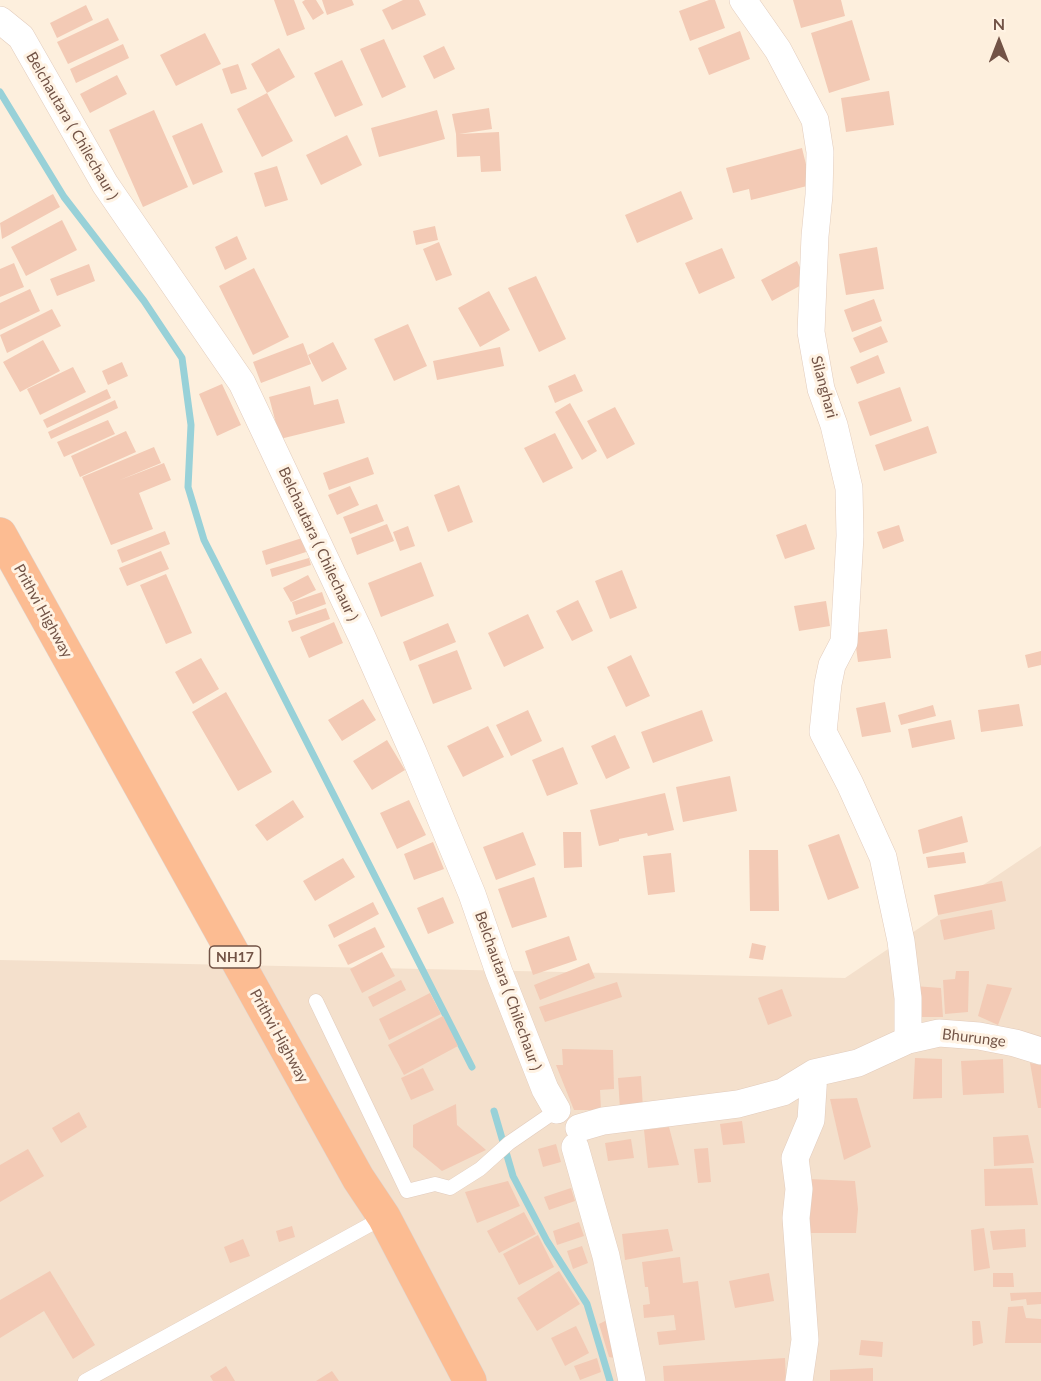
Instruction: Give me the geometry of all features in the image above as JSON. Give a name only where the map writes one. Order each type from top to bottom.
[{"type":"highway","name":"Prithvi Highway","points":[[0,534],[352,1167],[384,1216],[470,1381]]},
{"type":"street","name":"Silanghari","points":[[742,0],[778,50],[809,110],[814,120],[820,152],[811,332],[822,389],[834,425],[849,488],[850,536],[844,642],[832,665],[823,732],[850,784],[883,857],[901,941],[908,998],[908,1040]]},
{"type":"street","name":"Belchautara ( Chilechaur )","points":[[0,20],[21,37],[105,184],[242,383],[362,637],[413,752],[472,894],[544,1089],[557,1110]]},
{"type":"street","name":"Bhurunge","points":[[632,1381],[606,1256],[577,1137],[603,1121],[738,1104],[783,1092],[814,1073],[858,1063],[908,1040],[939,1033],[979,1036],[1041,1051]]},
{"type":"street","points":[[799,1381],[805,1340],[796,1218],[799,1189],[795,1158],[811,1120],[814,1073]]},
{"type":"lane","points":[[316,1001],[407,1191],[435,1185],[450,1188],[480,1169],[510,1143],[557,1110]]},
{"type":"lane","points":[[85,1381],[384,1216]]},
{"type":"shaded area","points":[[1041,846],[1041,1381],[0,1381],[0,960],[845,978]]},
{"type":"building","points":[[274,0],[294,0],[305,29],[287,36]]},
{"type":"building","points":[[316,0],[324,13],[313,20],[302,2]]},
{"type":"building","points":[[322,0],[352,0],[354,5],[327,15]]},
{"type":"building","points":[[403,0],[419,0],[426,15],[392,30],[382,10]]},
{"type":"building","points":[[715,0],[725,28],[690,41],[679,11]]},
{"type":"building","points":[[793,0],[841,0],[845,16],[801,28]]},
{"type":"building","points":[[86,5],[93,20],[57,38],[50,23]]},
{"type":"building","points":[[108,18],[119,40],[68,64],[57,42]]},
{"type":"building","points":[[852,20],[870,80],[829,93],[811,33]]},
{"type":"building","points":[[740,31],[750,59],[709,75],[698,48]]},
{"type":"building","points":[[205,33],[221,64],[176,86],[160,55]]},
{"type":"building","points":[[384,39],[406,87],[382,98],[360,49]]},
{"type":"building","points":[[123,44],[129,58],[76,83],[70,69]]},
{"type":"building","points":[[444,46],[455,69],[434,79],[423,56]]},
{"type":"building","points":[[279,48],[295,77],[267,93],[251,64]]},
{"type":"building","points":[[342,60],[363,105],[335,117],[314,73]]},
{"type":"building","points":[[238,64],[247,89],[231,94],[222,69]]},
{"type":"building","points":[[117,75],[127,94],[90,113],[80,94]]},
{"type":"building","points":[[889,91],[894,125],[846,132],[841,98]]},
{"type":"building","points":[[267,93],[293,141],[262,157],[237,109]]},
{"type":"building","points":[[489,108],[492,129],[459,134],[499,132],[501,171],[481,172],[480,156],[457,157],[452,114]]},
{"type":"building","points":[[154,110],[188,187],[143,207],[109,130]]},
{"type":"building","points":[[437,110],[445,139],[379,157],[371,128]]},
{"type":"building","points":[[202,123],[223,172],[193,185],[172,136]]},
{"type":"building","points":[[347,135],[362,165],[321,185],[306,155]]},
{"type":"building","points":[[802,148],[811,185],[751,200],[749,189],[733,193],[726,168]]},
{"type":"building","points":[[277,166],[288,200],[265,207],[254,173]]},
{"type":"building","points":[[681,191],[693,219],[637,243],[625,215]]},
{"type":"building","points":[[53,194],[60,207],[2,239],[0,223]]},
{"type":"building","points":[[62,220],[77,250],[26,276],[11,247]]},
{"type":"building","points":[[435,226],[438,240],[416,245],[413,231]]},
{"type":"building","points":[[237,236],[247,259],[225,270],[215,247]]},
{"type":"building","points":[[439,242],[452,275],[436,281],[423,249]]},
{"type":"building","points":[[877,247],[884,289],[846,295],[839,254]]},
{"type":"building","points":[[722,248],[735,278],[699,294],[685,263]]},
{"type":"building","points":[[797,261],[807,282],[772,301],[761,280]]},
{"type":"building","points":[[14,263],[24,287],[0,297],[0,269]]},
{"type":"building","points":[[89,264],[95,281],[57,296],[50,279]]},
{"type":"building","points":[[254,268],[289,337],[253,355],[219,286]]},
{"type":"building","points":[[536,276],[566,339],[539,352],[508,288]]},
{"type":"building","points":[[30,289],[40,311],[0,330],[0,303]]},
{"type":"building","points":[[489,291],[510,330],[480,347],[458,308]]},
{"type":"building","points":[[874,299],[882,321],[852,332],[844,310]]},
{"type":"building","points":[[52,309],[61,326],[7,353],[0,335]]},
{"type":"building","points":[[408,324],[427,366],[394,381],[374,339]]},
{"type":"building","points":[[881,326],[888,342],[860,353],[853,338]]},
{"type":"building","points":[[43,340],[60,371],[20,392],[3,362]]},
{"type":"building","points":[[333,342],[347,369],[322,382],[308,355]]},
{"type":"building","points":[[303,343],[311,364],[261,383],[253,362]]},
{"type":"building","points":[[500,347],[504,366],[437,380],[433,361]]},
{"type":"building","points":[[878,355],[885,373],[857,384],[850,367]]},
{"type":"building","points":[[122,362],[128,376],[108,385],[102,371]]},
{"type":"building","points":[[73,367],[86,392],[40,415],[27,389]]},
{"type":"building","points":[[575,374],[583,391],[555,403],[548,386]]},
{"type":"building","points":[[222,384],[241,425],[217,436],[199,394]]},
{"type":"building","points":[[310,386],[314,405],[338,399],[345,423],[280,439],[269,397]]},
{"type":"building","points":[[900,387],[912,421],[870,436],[858,402]]},
{"type":"building","points":[[107,389],[111,398],[47,428],[43,420]]},
{"type":"building","points":[[115,400],[118,408],[51,439],[48,432]]},
{"type":"building","points":[[570,403],[597,451],[582,460],[555,412]]},
{"type":"building","points":[[615,407],[635,444],[607,459],[587,421]]},
{"type":"building","points":[[108,420],[115,434],[64,457],[57,442]]},
{"type":"building","points":[[928,426],[937,453],[884,471],[875,445]]},
{"type":"building","points":[[126,431],[136,452],[80,477],[71,456]]},
{"type":"building","points":[[555,433],[573,468],[543,483],[524,448]]},
{"type":"building","points":[[154,447],[161,463],[120,480],[164,463],[171,480],[139,493],[153,529],[111,545],[82,477]]},
{"type":"building","points":[[368,457],[374,474],[329,490],[323,473]]},
{"type":"building","points":[[459,485],[473,522],[448,532],[434,495]]},
{"type":"building","points":[[350,486],[359,505],[337,515],[328,495]]},
{"type":"building","points":[[377,504],[384,521],[350,534],[343,517]]},
{"type":"building","points":[[387,524],[394,541],[357,555],[351,538]]},
{"type":"building","points":[[806,524],[815,549],[785,559],[776,535]]},
{"type":"building","points":[[899,525],[904,541],[883,549],[877,532]]},
{"type":"building","points":[[408,526],[415,546],[400,551],[393,532]]},
{"type":"building","points":[[165,531],[170,544],[122,563],[117,550]]},
{"type":"building","points":[[302,538],[306,552],[266,565],[262,551]]},
{"type":"building","points":[[161,551],[169,569],[127,586],[119,568]]},
{"type":"building","points":[[309,558],[311,565],[272,577],[270,569]]},
{"type":"building","points":[[421,562],[434,596],[381,617],[368,583]]},
{"type":"building","points":[[622,570],[637,608],[610,619],[595,581]]},
{"type":"building","points":[[166,574],[192,633],[166,644],[140,585]]},
{"type":"building","points":[[308,575],[316,590],[291,602],[283,588]]},
{"type":"building","points":[[322,592],[326,604],[296,615],[292,602]]},
{"type":"building","points":[[578,600],[593,631],[572,641],[556,611]]},
{"type":"building","points":[[826,601],[830,626],[799,631],[794,606]]},
{"type":"building","points":[[326,608],[330,619],[292,632],[288,621]]},
{"type":"building","points":[[528,614],[544,648],[504,667],[488,633]]},
{"type":"building","points":[[334,622],[343,643],[309,658],[300,637]]},
{"type":"building","points":[[448,623],[456,642],[410,661],[403,642]]},
{"type":"building","points":[[887,629],[891,658],[858,662],[854,633]]},
{"type":"building","points":[[457,650],[472,689],[433,704],[418,665]]},
{"type":"building","points":[[1041,651],[1041,665],[1028,668],[1025,655]]},
{"type":"building","points":[[631,655],[650,696],[626,707],[607,667]]},
{"type":"building","points":[[201,658],[219,689],[193,704],[175,672]]},
{"type":"building","points":[[226,692],[272,772],[238,791],[192,712]]},
{"type":"building","points":[[363,699],[376,720],[342,741],[328,720]]},
{"type":"building","points":[[885,702],[891,732],[862,737],[856,708]]},
{"type":"building","points":[[1019,704],[1023,726],[981,732],[978,710]]},
{"type":"building","points":[[933,705],[936,716],[901,725],[898,715]]},
{"type":"building","points":[[528,710],[542,741],[511,756],[496,725]]},
{"type":"building","points":[[702,710],[713,741],[653,763],[641,732]]},
{"type":"building","points":[[951,720],[955,739],[912,748],[908,729]]},
{"type":"building","points":[[488,726],[504,757],[463,777],[447,746]]},
{"type":"building","points":[[615,735],[630,768],[606,779],[591,746]]},
{"type":"building","points":[[387,740],[405,770],[372,790],[353,761]]},
{"type":"building","points":[[563,747],[578,784],[547,796],[532,760]]},
{"type":"building","points":[[730,776],[737,811],[683,822],[676,787]]},
{"type":"building","points":[[665,793],[674,830],[648,836],[647,833],[599,846],[590,810]]},
{"type":"building","points":[[293,800],[304,817],[267,841],[255,825]]},
{"type":"building","points":[[409,800],[426,835],[397,849],[380,813]]},
{"type":"building","points":[[962,816],[968,842],[923,854],[918,830]]},
{"type":"building","points":[[523,832],[536,865],[496,880],[483,847]]},
{"type":"building","points":[[563,832],[581,832],[582,867],[564,868]]},
{"type":"building","points":[[839,834],[859,888],[828,900],[808,845]]},
{"type":"building","points":[[433,842],[444,869],[414,880],[404,854]]},
{"type":"building","points":[[749,850],[778,850],[779,911],[750,911]]},
{"type":"building","points":[[964,852],[966,863],[928,868],[926,857]]},
{"type":"building","points":[[671,853],[675,892],[648,895],[643,856]]},
{"type":"building","points":[[343,858],[355,877],[315,901],[303,881]]},
{"type":"building","points":[[534,877],[547,917],[512,928],[498,889]]},
{"type":"building","points":[[1002,881],[1006,901],[938,915],[934,895]]},
{"type":"building","points":[[443,897],[454,923],[428,934],[417,908]]},
{"type":"building","points":[[373,902],[379,914],[334,938],[328,925]]},
{"type":"building","points":[[992,910],[995,929],[944,940],[940,920]]},
{"type":"building","points":[[375,927],[385,947],[348,965],[338,945]]},
{"type":"building","points":[[569,936],[577,960],[533,975],[525,951]]},
{"type":"building","points":[[752,943],[766,946],[763,960],[749,958]]},
{"type":"building","points":[[382,952],[395,976],[362,993],[350,969]]},
{"type":"building","points":[[589,963],[595,978],[540,1000],[534,985]]},
{"type":"building","points":[[956,971],[969,971],[968,1012],[945,1014],[943,980],[955,979]]},
{"type":"building","points":[[401,980],[406,990],[373,1007],[368,997]]},
{"type":"building","points":[[617,982],[622,997],[545,1022],[539,1007]]},
{"type":"building","points":[[987,984],[1012,988],[998,1025],[978,1016]]},
{"type":"building","points":[[914,986],[941,988],[943,1017],[919,1017]]},
{"type":"building","points":[[782,989],[792,1016],[768,1025],[758,998]]},
{"type":"building","points":[[430,993],[441,1014],[389,1040],[379,1019]]},
{"type":"building","points":[[443,1016],[458,1046],[404,1075],[388,1045]]},
{"type":"building","points":[[562,1049],[613,1050],[614,1089],[600,1090],[601,1110],[574,1110],[556,1065],[563,1065]]},
{"type":"building","points":[[915,1058],[942,1059],[942,1098],[913,1099]]},
{"type":"building","points":[[1003,1059],[1004,1093],[963,1095],[961,1061]]},
{"type":"building","points":[[1030,1063],[1041,1065],[1041,1108],[1038,1108]]},
{"type":"building","points":[[423,1068],[434,1090],[411,1100],[401,1078]]},
{"type":"building","points":[[641,1076],[643,1108],[620,1109],[618,1078]]},
{"type":"building","points":[[857,1098],[871,1147],[844,1160],[830,1099]]},
{"type":"building","points":[[456,1104],[457,1125],[486,1150],[442,1171],[413,1147],[413,1125]]},
{"type":"building","points":[[79,1112],[87,1127],[61,1143],[52,1128]]},
{"type":"building","points":[[742,1121],[745,1143],[723,1145],[720,1124]]},
{"type":"building","points":[[669,1127],[679,1165],[648,1168],[644,1130]]},
{"type":"building","points":[[1028,1135],[1034,1163],[994,1166],[993,1137]]},
{"type":"building","points":[[631,1139],[634,1158],[608,1161],[605,1143]]},
{"type":"building","points":[[556,1144],[561,1162],[543,1167],[538,1149]]},
{"type":"building","points":[[708,1148],[711,1182],[698,1183],[694,1149]]},
{"type":"building","points":[[28,1149],[44,1176],[0,1202],[0,1165]]},
{"type":"building","points":[[1032,1168],[1038,1205],[985,1206],[984,1169]]},
{"type":"building","points":[[808,1179],[855,1181],[858,1209],[856,1233],[807,1233]]},
{"type":"building","points":[[508,1181],[520,1206],[477,1223],[465,1192]]},
{"type":"building","points":[[571,1188],[575,1201],[549,1210],[544,1197]]},
{"type":"building","points":[[524,1212],[536,1234],[499,1253],[487,1231]]},
{"type":"building","points":[[579,1222],[584,1236],[557,1245],[553,1231]]},
{"type":"building","points":[[292,1226],[295,1237],[279,1242],[276,1231]]},
{"type":"building","points":[[984,1228],[990,1268],[974,1271],[971,1230]]},
{"type":"building","points":[[668,1229],[673,1251],[625,1260],[622,1234]]},
{"type":"building","points":[[1025,1229],[1026,1247],[993,1250],[990,1231]]},
{"type":"building","points":[[538,1235],[554,1267],[519,1285],[503,1254]]},
{"type":"building","points":[[243,1239],[250,1256],[230,1263],[224,1247]]},
{"type":"building","points":[[582,1246],[588,1263],[573,1269],[567,1251]]},
{"type":"building","points":[[680,1257],[683,1283],[698,1281],[705,1340],[659,1345],[657,1332],[676,1330],[674,1315],[644,1318],[643,1305],[650,1304],[642,1262]]},
{"type":"building","points":[[50,1271],[95,1345],[73,1359],[44,1311],[0,1338],[0,1300]]},
{"type":"building","points":[[559,1271],[580,1304],[537,1331],[517,1298]]},
{"type":"building","points":[[769,1273],[774,1301],[735,1308],[729,1281]]},
{"type":"building","points":[[993,1273],[1013,1273],[1014,1287],[993,1287]]},
{"type":"building","points":[[1041,1292],[1041,1304],[1027,1305],[1026,1299],[1011,1301],[1010,1293]]},
{"type":"building","points":[[1023,1306],[1026,1318],[1041,1319],[1041,1343],[1005,1343],[1008,1307]]},
{"type":"building","points":[[613,1317],[619,1359],[609,1357],[599,1324]]},
{"type":"building","points":[[972,1321],[980,1321],[983,1343],[973,1346]]},
{"type":"building","points":[[576,1326],[589,1353],[565,1366],[551,1338]]},
{"type":"building","points":[[861,1340],[883,1342],[882,1357],[859,1355]]},
{"type":"building","points":[[597,1358],[601,1372],[580,1380],[574,1366]]},
{"type":"building","points":[[785,1358],[786,1381],[664,1381],[663,1366]]},
{"type":"building","points":[[226,1366],[235,1381],[213,1381],[210,1376]]},
{"type":"building","points":[[873,1368],[873,1381],[830,1381],[830,1370]]},
{"type":"building","points":[[332,1371],[339,1381],[316,1381]]},
{"type":"waterway","points":[[0,92],[64,197],[144,301],[182,358],[191,425],[188,487],[204,540],[472,1067]]},
{"type":"waterway","points":[[494,1111],[513,1176],[547,1241],[587,1304],[610,1381]]}]
